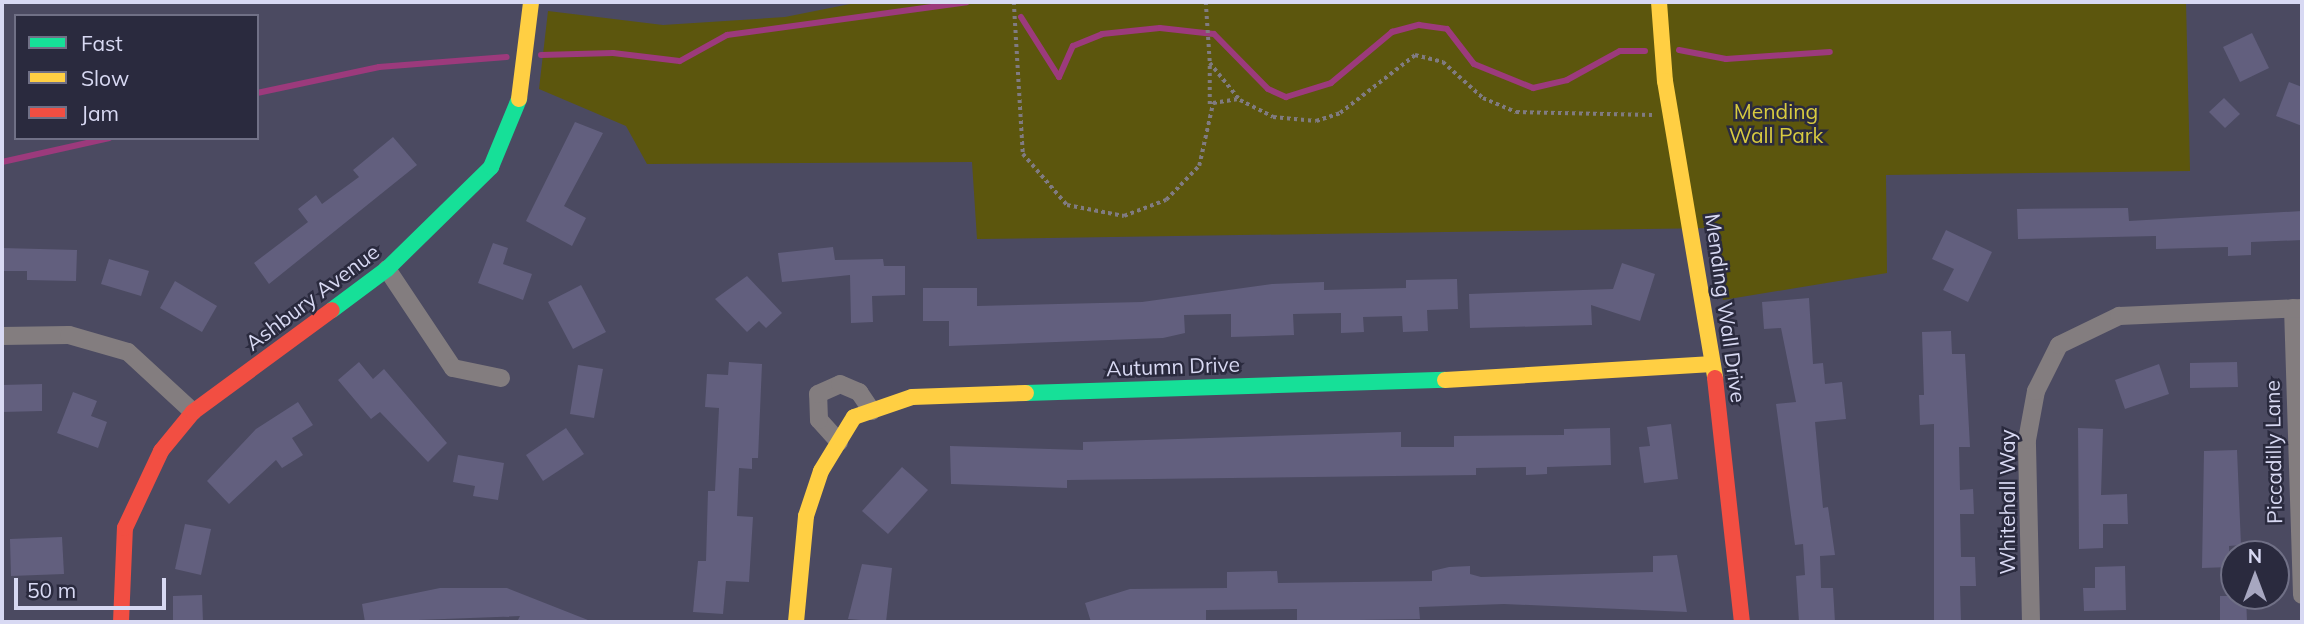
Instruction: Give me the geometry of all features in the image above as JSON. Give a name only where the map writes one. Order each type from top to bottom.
[{"type":"street","name":"Ashbury Avenue","points":[[121,622],[119,573],[132,506],[161,451],[193,412],[387,269],[491,167],[517,112],[531,2]]},
{"type":"street","name":"Mending Wall Drive","points":[[1659,2],[1671,116],[1713,364],[1742,622]]},
{"type":"street","points":[[387,269],[453,368],[501,378]]},
{"type":"street","name":"Piccadilly Lane","points":[[2298,308],[2302,595]]},
{"type":"street","name":"Whitehall Way","points":[[2031,622],[2027,440],[2036,391],[2059,345],[2119,316],[2298,308]]},
{"type":"street","points":[[2,336],[69,335],[128,352],[193,412]]},
{"type":"street","name":"Autumn Drive","points":[[796,622],[809,500],[854,418],[872,411],[937,393],[1619,374],[1713,364]]},
{"type":"street","points":[[839,442],[819,420],[818,394],[840,384],[859,392],[872,411]]},
{"type":"path","points":[[1014,2],[1023,154],[1067,205],[1124,216],[1166,200],[1199,166],[1210,109],[1206,2]]},
{"type":"path","points":[[1210,109],[1224,99],[1240,100],[1291,120],[1330,118],[1362,102],[1391,69],[1415,55],[1443,62],[1483,97],[1516,112],[1671,116]]},
{"type":"path","points":[[1210,63],[1240,100]]},
{"type":"green space","name":"Mending Wall Park","points":[[860,2],[2186,2],[2190,171],[1886,175],[1887,273],[1723,300],[1714,228],[977,239],[972,162],[647,164],[626,126],[539,89],[548,11],[663,25],[785,17]]},
{"type":"building","points":[[2252,33],[2269,68],[2240,82],[2223,47]]},
{"type":"building","points":[[2289,82],[2302,87],[2302,126],[2276,116]]},
{"type":"building","points":[[2224,98],[2240,114],[2225,128],[2209,112]]},
{"type":"building","points":[[575,122],[603,133],[564,206],[586,218],[572,246],[526,221]]},
{"type":"building","points":[[393,137],[417,165],[269,284],[254,263],[308,222],[298,209],[316,195],[322,204],[359,177],[353,170]]},
{"type":"building","points":[[2128,208],[2129,221],[2302,211],[2302,240],[2251,242],[2251,255],[2228,256],[2228,247],[2156,249],[2156,236],[2018,239],[2017,209]]},
{"type":"building","points":[[1946,230],[1992,252],[1968,302],[1943,290],[1954,269],[1932,259]]},
{"type":"building","points":[[493,243],[508,248],[503,264],[532,274],[523,300],[478,283]]},
{"type":"building","points":[[833,247],[835,260],[883,259],[884,266],[905,266],[905,295],[872,296],[873,322],[851,323],[850,275],[782,282],[778,253]]},
{"type":"building","points":[[2,248],[77,250],[76,281],[27,280],[27,271],[2,271]]},
{"type":"building","points":[[109,259],[149,271],[141,296],[101,284]]},
{"type":"building","points":[[1622,263],[1655,274],[1640,321],[1591,305],[1592,325],[1470,328],[1469,294],[1613,289]]},
{"type":"building","points":[[747,276],[782,313],[766,328],[759,321],[747,332],[715,299]]},
{"type":"building","points":[[1457,279],[1458,309],[1427,310],[1428,331],[1403,332],[1402,316],[1363,317],[1364,332],[1341,333],[1341,313],[1293,314],[1294,335],[1231,337],[1231,314],[1184,315],[1185,333],[1163,338],[949,346],[949,321],[923,321],[923,288],[977,288],[977,306],[1142,302],[1272,284],[1324,282],[1324,290],[1406,288],[1406,280]]},
{"type":"building","points":[[175,281],[217,306],[202,332],[160,308]]},
{"type":"building","points":[[581,285],[606,332],[573,349],[548,302]]},
{"type":"building","points":[[1809,298],[1813,364],[1823,363],[1825,384],[1842,382],[1846,419],[1815,422],[1823,508],[1828,507],[1835,555],[1820,556],[1821,588],[1833,588],[1835,622],[1799,622],[1796,576],[1805,575],[1803,544],[1795,545],[1776,404],[1796,402],[1781,328],[1764,329],[1762,302]]},
{"type":"building","points":[[1951,331],[1952,354],[1965,354],[1970,447],[1959,447],[1960,490],[1973,489],[1974,514],[1960,514],[1961,557],[1975,557],[1976,586],[1960,586],[1961,622],[1934,622],[1934,424],[1920,425],[1919,395],[1924,395],[1922,332]]},
{"type":"building","points":[[359,362],[373,379],[384,369],[447,443],[428,462],[380,412],[371,419],[338,380]]},
{"type":"building","points":[[729,362],[762,364],[758,458],[752,458],[752,469],[739,468],[737,516],[753,517],[749,582],[726,581],[723,614],[693,612],[698,561],[706,561],[708,491],[715,491],[719,408],[705,407],[707,374],[728,375]]},
{"type":"building","points":[[2237,362],[2238,387],[2190,388],[2190,363]]},
{"type":"building","points":[[2159,364],[2169,394],[2125,409],[2115,380]]},
{"type":"building","points":[[578,365],[603,369],[594,418],[570,414]]},
{"type":"building","points":[[42,384],[42,411],[2,412],[2,385]]},
{"type":"building","points":[[73,392],[97,401],[91,416],[107,422],[98,448],[57,433]]},
{"type":"building","points":[[298,402],[313,425],[292,438],[303,455],[282,468],[276,460],[229,504],[207,481],[256,429]]},
{"type":"building","points":[[1671,424],[1678,479],[1644,483],[1639,447],[1650,446],[1647,427]]},
{"type":"building","points":[[566,428],[584,454],[543,481],[526,455]]},
{"type":"building","points":[[1610,428],[1611,465],[1547,467],[1547,474],[1526,475],[1526,467],[1476,468],[1476,475],[1067,480],[1067,488],[951,484],[950,446],[1083,450],[1083,442],[1401,432],[1401,447],[1454,447],[1454,436],[1564,435],[1564,429]]},
{"type":"building","points":[[2078,428],[2103,429],[2101,495],[2127,494],[2128,524],[2103,524],[2103,548],[2079,549]]},
{"type":"building","points":[[2237,450],[2241,540],[2220,540],[2220,567],[2202,568],[2204,451]]},
{"type":"building","points":[[458,455],[504,463],[498,500],[473,496],[475,486],[453,482]]},
{"type":"building","points":[[902,467],[928,490],[888,534],[862,511]]},
{"type":"building","points":[[185,524],[211,529],[201,575],[175,569]]},
{"type":"building","points":[[62,537],[64,574],[11,576],[10,539]]},
{"type":"building","points":[[1677,555],[1687,612],[1504,604],[1419,607],[1420,619],[1297,621],[1297,609],[1206,610],[1206,622],[1091,622],[1085,603],[1130,589],[1227,588],[1227,572],[1277,571],[1278,583],[1432,581],[1432,571],[1470,566],[1470,574],[1481,577],[1653,572],[1653,556]]},
{"type":"building","points":[[862,564],[892,568],[886,622],[848,619]]},
{"type":"building","points":[[2125,566],[2126,610],[2084,611],[2083,588],[2095,588],[2095,567]]},
{"type":"building","points":[[440,588],[507,588],[593,622],[517,622],[520,616],[365,622],[362,604]]},
{"type":"building","points":[[202,595],[203,622],[173,622],[173,596]]},
{"type":"building","points":[[2220,610],[2247,610],[2247,622],[2220,622]]},
{"type":"waterway","points":[[541,55],[613,53],[680,61],[727,35],[967,2]]},
{"type":"waterway","points":[[1021,17],[1059,77],[1073,46],[1102,34],[1160,28],[1214,34],[1268,89],[1286,97],[1331,83],[1392,32],[1419,25],[1447,29],[1474,64],[1533,88],[1567,80],[1620,51],[1645,51]]},
{"type":"waterway","points":[[1679,50],[1726,59],[1830,52]]},
{"type":"waterway","points":[[259,93],[379,67],[507,57]]},
{"type":"waterway","points":[[2,162],[100,140]]},
{"type":"traffic: fast","points":[[332,310],[387,269],[491,167],[519,99]]},
{"type":"traffic: fast","points":[[1026,393],[1445,380]]},
{"type":"traffic: slow","points":[[519,99],[531,2]]},
{"type":"traffic: slow","points":[[1659,2],[1665,81],[1715,378]]},
{"type":"traffic: slow","points":[[1445,380],[1713,364]]},
{"type":"traffic: slow","points":[[796,622],[806,516],[821,471],[854,417],[912,397],[1026,393]]},
{"type":"traffic: jam","points":[[121,622],[125,528],[161,451],[193,412],[332,310]]},
{"type":"traffic: jam","points":[[1715,378],[1742,622]]}]
